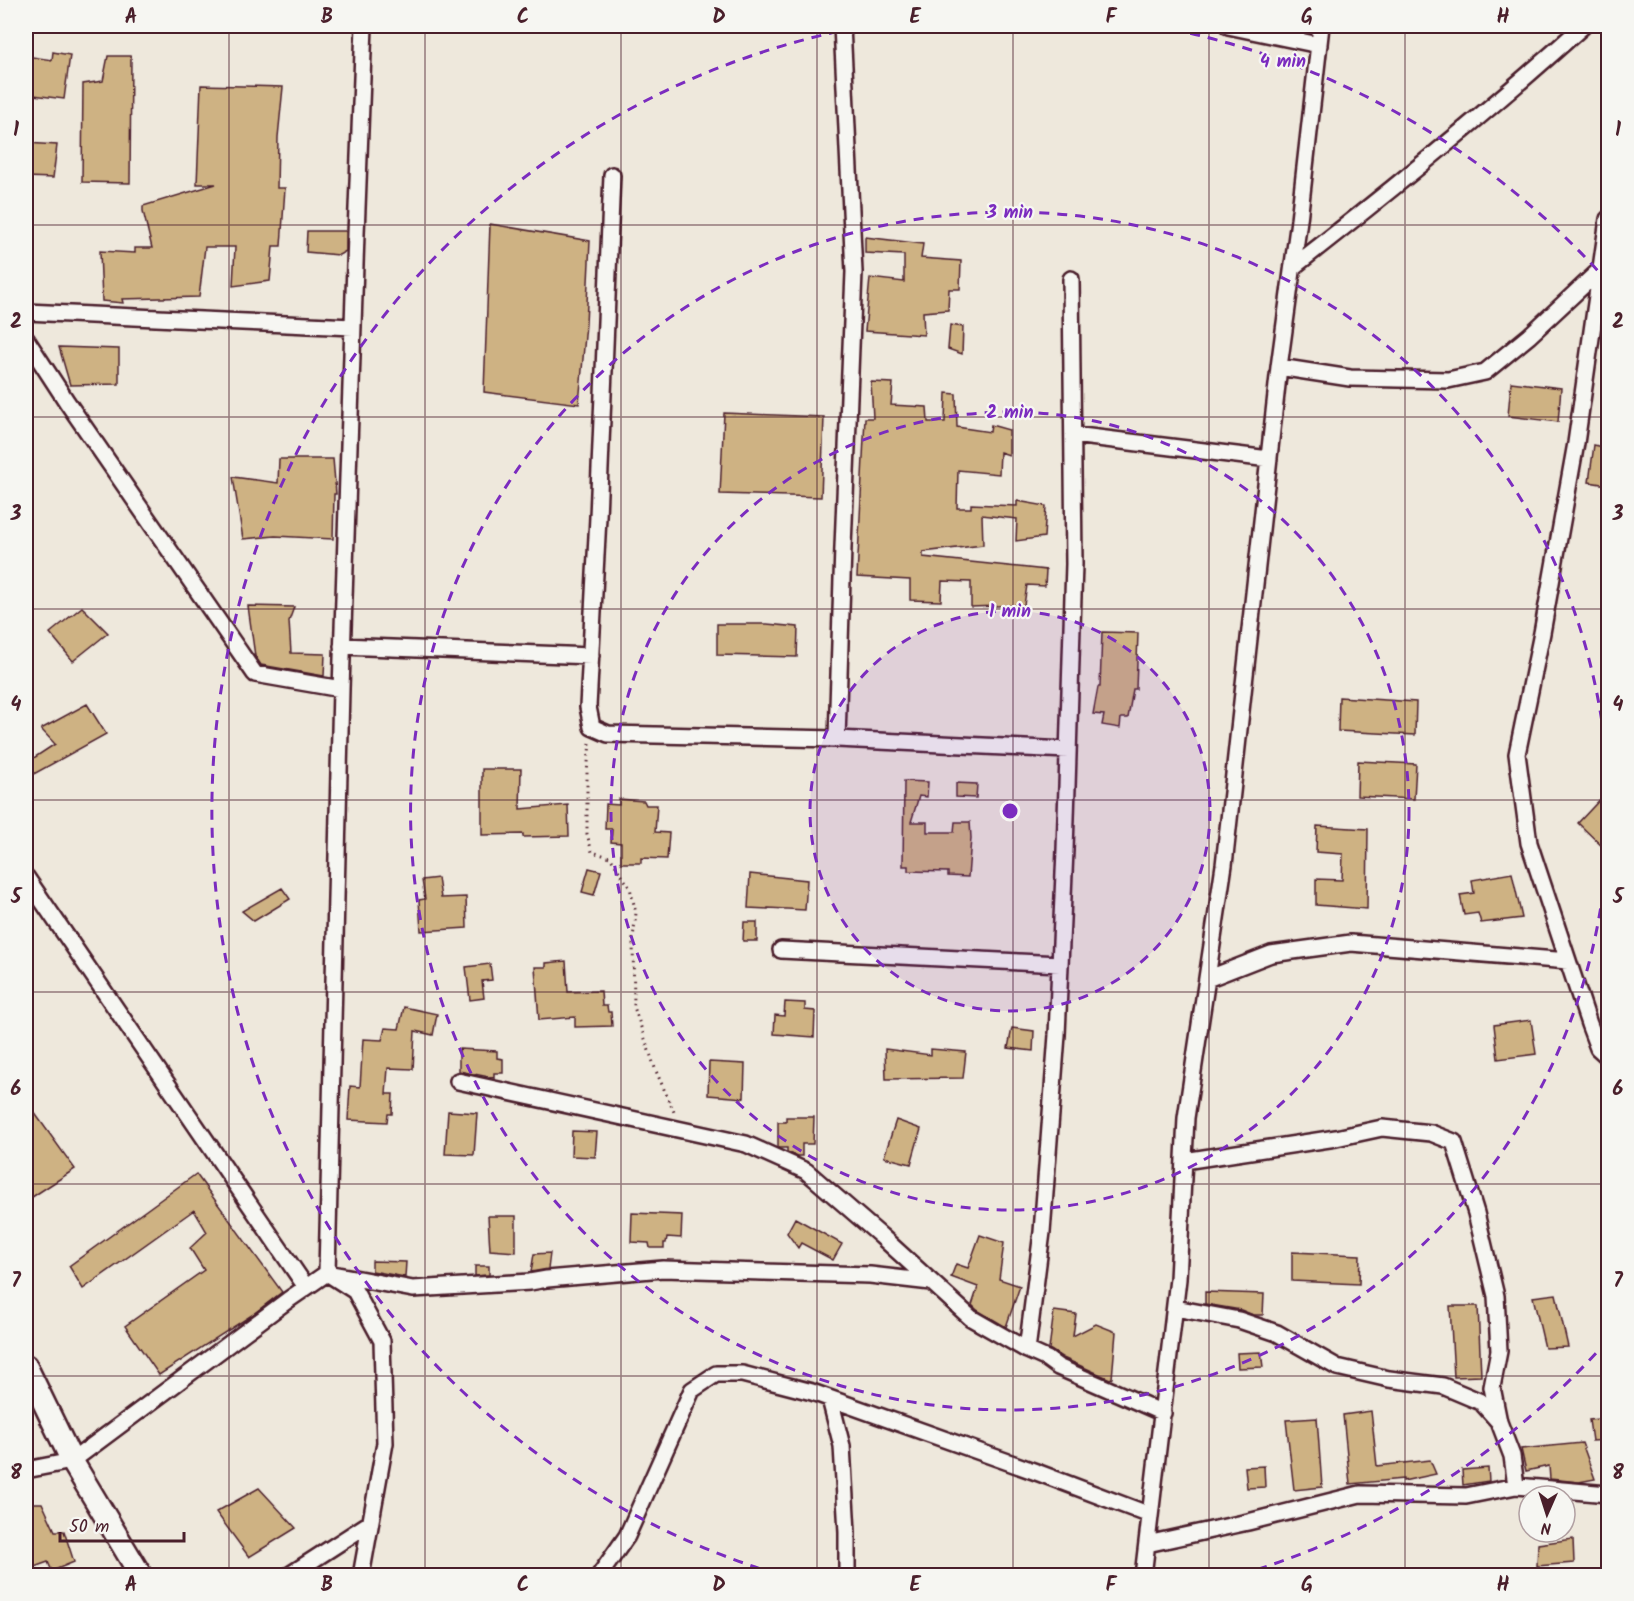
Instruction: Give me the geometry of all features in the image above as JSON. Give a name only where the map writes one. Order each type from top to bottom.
[{"type":"main road","points":[[26,1366],[72,1461],[141,1575]]},
{"type":"street","points":[[327,1273],[342,646],[364,26]]},
{"type":"street","points":[[837,739],[854,272],[842,26]]},
{"type":"street","points":[[1228,26],[1319,45]]},
{"type":"street","points":[[1143,1575],[1178,1279],[1186,1118],[1224,865],[1279,367],[1321,26]]},
{"type":"street","points":[[1293,267],[1459,133],[1583,26]]},
{"type":"street","points":[[612,175],[588,707],[592,727],[608,734],[837,739],[1068,750]]},
{"type":"street","points":[[1608,219],[1574,454],[1542,633],[1517,754],[1529,843],[1589,1024],[1598,1048],[1608,1057]]},
{"type":"street","points":[[1279,367],[1361,379],[1448,380],[1485,372],[1529,336],[1602,268]]},
{"type":"street","points":[[1027,1350],[1042,1232],[1060,964],[1074,564],[1071,279]]},
{"type":"street","points":[[26,312],[353,327]]},
{"type":"street","points":[[26,339],[255,674],[341,689]]},
{"type":"street","points":[[1073,435],[1269,459]]},
{"type":"street","points":[[342,646],[591,656]]},
{"type":"street","points":[[26,877],[306,1287]]},
{"type":"street","points":[[1207,979],[1271,954],[1351,943],[1568,961]]},
{"type":"street","points":[[781,950],[1060,964]]},
{"type":"street","points":[[458,1081],[746,1144],[806,1171],[971,1318],[1058,1367],[1163,1413]]},
{"type":"street","points":[[1184,1161],[1336,1138],[1382,1128],[1431,1133],[1454,1142],[1476,1214],[1496,1296],[1499,1351],[1492,1387],[1499,1422],[1512,1456],[1516,1486]]},
{"type":"street","points":[[26,1470],[72,1461],[327,1273],[413,1289],[530,1282],[663,1269],[870,1275],[931,1282]]},
{"type":"street","points":[[327,1273],[355,1291],[382,1341],[385,1443],[361,1575]]},
{"type":"street","points":[[1175,1308],[1239,1320],[1277,1333],[1337,1368],[1389,1379],[1443,1386],[1481,1402],[1499,1422]]},
{"type":"street","points":[[599,1575],[627,1536],[692,1390],[716,1374],[742,1374],[830,1399],[1150,1515]]},
{"type":"street","points":[[830,1399],[842,1446],[847,1575]]},
{"type":"street","points":[[1147,1544],[1360,1494],[1466,1496],[1516,1486],[1608,1494]]},
{"type":"street","points":[[288,1575],[370,1523]]},
{"type":"path","points":[[592,727],[587,772],[587,834],[592,852],[610,857],[630,888],[636,913],[633,938],[634,1007],[656,1071],[682,1130]]},
{"type":"building","points":[[53,52],[70,55],[64,99],[26,94],[26,56],[52,60]]},
{"type":"building","points":[[108,56],[131,56],[130,183],[82,182],[83,84],[103,81]]},
{"type":"building","points":[[201,85],[283,87],[278,137],[277,188],[285,188],[281,246],[273,246],[270,281],[233,286],[235,247],[205,247],[199,297],[122,299],[123,303],[102,301],[100,251],[135,253],[135,248],[152,248],[143,206],[216,184],[197,184]]},
{"type":"building","points":[[26,143],[57,145],[53,178],[26,177]]},
{"type":"building","points":[[490,224],[590,241],[579,404],[484,392]]},
{"type":"building","points":[[307,231],[346,231],[346,251],[339,255],[306,252]]},
{"type":"building","points":[[865,237],[923,244],[921,258],[961,261],[960,289],[949,289],[948,310],[923,312],[924,335],[865,331],[870,278],[904,282],[904,255],[865,253]]},
{"type":"building","points":[[950,325],[963,327],[962,354],[948,349]]},
{"type":"building","points":[[59,347],[119,349],[119,384],[70,385]]},
{"type":"building","points":[[871,382],[893,383],[891,405],[927,407],[928,422],[945,422],[946,393],[956,394],[957,427],[990,432],[991,425],[1009,430],[1009,455],[1000,452],[999,474],[958,470],[957,508],[971,508],[971,504],[1017,506],[1017,501],[1046,506],[1044,537],[1016,541],[1017,519],[982,515],[983,545],[923,552],[923,557],[1046,570],[1045,586],[1027,585],[1024,605],[971,607],[971,582],[942,581],[941,601],[910,600],[910,580],[857,577],[865,418],[873,418]]},
{"type":"building","points":[[1511,382],[1561,388],[1558,422],[1508,416]]},
{"type":"building","points":[[724,413],[824,417],[821,497],[720,494]]},
{"type":"building","points":[[1594,445],[1608,448],[1608,485],[1589,482]]},
{"type":"building","points":[[279,459],[333,459],[336,494],[334,494],[333,539],[275,536],[243,539],[233,477],[278,483]]},
{"type":"building","points":[[248,606],[294,607],[289,621],[291,653],[325,654],[324,676],[261,665],[255,656]]},
{"type":"building","points":[[82,607],[108,633],[73,661],[50,633]]},
{"type":"building","points":[[717,624],[767,624],[798,627],[797,657],[717,655]]},
{"type":"building","points":[[1102,632],[1138,633],[1136,689],[1133,689],[1128,718],[1121,718],[1120,728],[1102,725],[1104,715],[1093,714],[1098,687],[1100,687]]},
{"type":"building","points":[[1339,697],[1416,702],[1415,735],[1338,731]]},
{"type":"building","points":[[87,704],[106,734],[32,775],[26,763],[55,744],[41,729]]},
{"type":"building","points":[[1358,761],[1416,764],[1414,799],[1357,796]]},
{"type":"building","points":[[482,769],[521,769],[520,809],[568,805],[569,836],[482,835]]},
{"type":"building","points":[[904,781],[928,782],[927,797],[919,796],[911,822],[927,822],[927,832],[954,832],[955,822],[970,822],[968,877],[948,876],[948,872],[908,871],[908,866],[903,866]]},
{"type":"building","points":[[956,783],[977,784],[976,798],[956,797]]},
{"type":"building","points":[[1608,791],[1608,852],[1578,823]]},
{"type":"building","points":[[619,799],[644,801],[646,805],[657,805],[655,832],[669,833],[667,859],[641,858],[641,863],[621,863],[621,843],[611,842],[612,829],[605,829],[606,804],[619,805]]},
{"type":"building","points":[[1317,826],[1368,829],[1367,909],[1316,905],[1316,879],[1342,880],[1343,854],[1316,852]]},
{"type":"building","points":[[589,868],[601,871],[594,895],[582,892]]},
{"type":"building","points":[[1512,873],[1522,918],[1481,923],[1478,913],[1464,915],[1460,895],[1474,893],[1472,880]]},
{"type":"building","points":[[750,874],[807,880],[805,910],[748,908]]},
{"type":"building","points":[[438,878],[441,898],[466,897],[467,928],[421,931],[419,900],[425,899],[422,880]]},
{"type":"building","points":[[282,888],[290,899],[254,921],[242,911]]},
{"type":"building","points":[[744,922],[757,922],[757,941],[743,941]]},
{"type":"building","points":[[566,961],[568,992],[601,991],[602,1006],[607,1006],[608,1012],[611,1012],[612,1026],[575,1027],[575,1017],[539,1020],[535,967],[546,967],[546,963]]},
{"type":"building","points":[[490,964],[492,980],[482,981],[484,998],[470,1000],[466,967]]},
{"type":"building","points":[[785,1002],[805,1003],[805,1010],[815,1011],[814,1037],[774,1034],[775,1015],[784,1016]]},
{"type":"building","points":[[404,1007],[437,1014],[433,1035],[415,1031],[413,1069],[388,1068],[386,1094],[393,1094],[392,1114],[388,1114],[387,1122],[348,1120],[350,1086],[360,1087],[363,1039],[382,1040],[385,1028],[399,1029]]},
{"type":"building","points":[[1531,1020],[1536,1054],[1498,1059],[1494,1025]]},
{"type":"building","points":[[1012,1028],[1034,1031],[1033,1051],[1008,1048]]},
{"type":"building","points":[[459,1049],[497,1051],[497,1058],[503,1059],[503,1073],[494,1073],[494,1078],[459,1071]]},
{"type":"building","points":[[885,1049],[931,1055],[931,1049],[966,1052],[963,1078],[886,1079]]},
{"type":"building","points":[[709,1062],[745,1064],[744,1098],[708,1095]]},
{"type":"building","points":[[26,1101],[75,1169],[26,1201]]},
{"type":"building","points":[[448,1111],[477,1113],[474,1155],[445,1154]]},
{"type":"building","points":[[786,1117],[814,1117],[813,1144],[802,1144],[802,1156],[787,1152],[787,1148],[778,1148],[778,1122],[786,1122]]},
{"type":"building","points":[[896,1120],[921,1129],[911,1164],[884,1157]]},
{"type":"building","points":[[572,1131],[597,1132],[595,1157],[571,1156]]},
{"type":"building","points":[[196,1174],[282,1292],[252,1315],[159,1375],[125,1326],[204,1270],[190,1248],[207,1232],[194,1210],[83,1289],[69,1266]]},
{"type":"building","points":[[632,1213],[682,1215],[681,1238],[667,1237],[664,1248],[650,1248],[649,1243],[631,1242]]},
{"type":"building","points":[[488,1216],[516,1216],[516,1252],[490,1250]]},
{"type":"building","points":[[795,1218],[842,1244],[833,1260],[801,1243],[798,1248],[787,1233]]},
{"type":"building","points":[[980,1235],[1004,1243],[999,1279],[1020,1286],[1006,1327],[972,1305],[978,1287],[951,1277],[956,1264],[968,1268]]},
{"type":"building","points":[[1292,1252],[1360,1255],[1359,1284],[1292,1281]]},
{"type":"building","points":[[550,1253],[548,1269],[531,1272],[534,1254]]},
{"type":"building","points":[[372,1261],[406,1262],[405,1277],[372,1271]]},
{"type":"building","points":[[475,1266],[489,1266],[489,1275],[475,1276]]},
{"type":"building","points":[[1205,1292],[1264,1294],[1263,1315],[1253,1315],[1241,1310],[1205,1304]]},
{"type":"building","points":[[1556,1294],[1568,1347],[1545,1348],[1533,1297]]},
{"type":"building","points":[[1450,1306],[1478,1306],[1481,1376],[1454,1377]]},
{"type":"building","points":[[1054,1311],[1076,1314],[1073,1336],[1096,1324],[1116,1332],[1112,1378],[1063,1358],[1049,1349]]},
{"type":"building","points":[[1261,1352],[1263,1367],[1238,1368],[1237,1353]]},
{"type":"building","points":[[1371,1411],[1377,1466],[1430,1460],[1436,1474],[1403,1481],[1403,1479],[1350,1484],[1343,1415]]},
{"type":"building","points":[[1317,1418],[1322,1487],[1294,1490],[1286,1420]]},
{"type":"building","points":[[1608,1418],[1608,1440],[1592,1441],[1589,1420]]},
{"type":"building","points":[[1582,1443],[1595,1479],[1579,1482],[1550,1479],[1549,1466],[1526,1471],[1521,1449]]},
{"type":"building","points":[[1264,1466],[1265,1487],[1247,1488],[1245,1467]]},
{"type":"building","points":[[1488,1468],[1489,1481],[1463,1485],[1462,1470]]},
{"type":"building","points":[[259,1488],[296,1528],[249,1557],[216,1512]]},
{"type":"building","points":[[28,1503],[42,1503],[55,1531],[64,1531],[74,1562],[52,1571],[48,1562],[26,1570],[26,1545],[31,1543],[26,1531],[26,1521],[31,1519]]},
{"type":"building","points":[[1538,1544],[1573,1544],[1574,1563],[1537,1566]]}]
